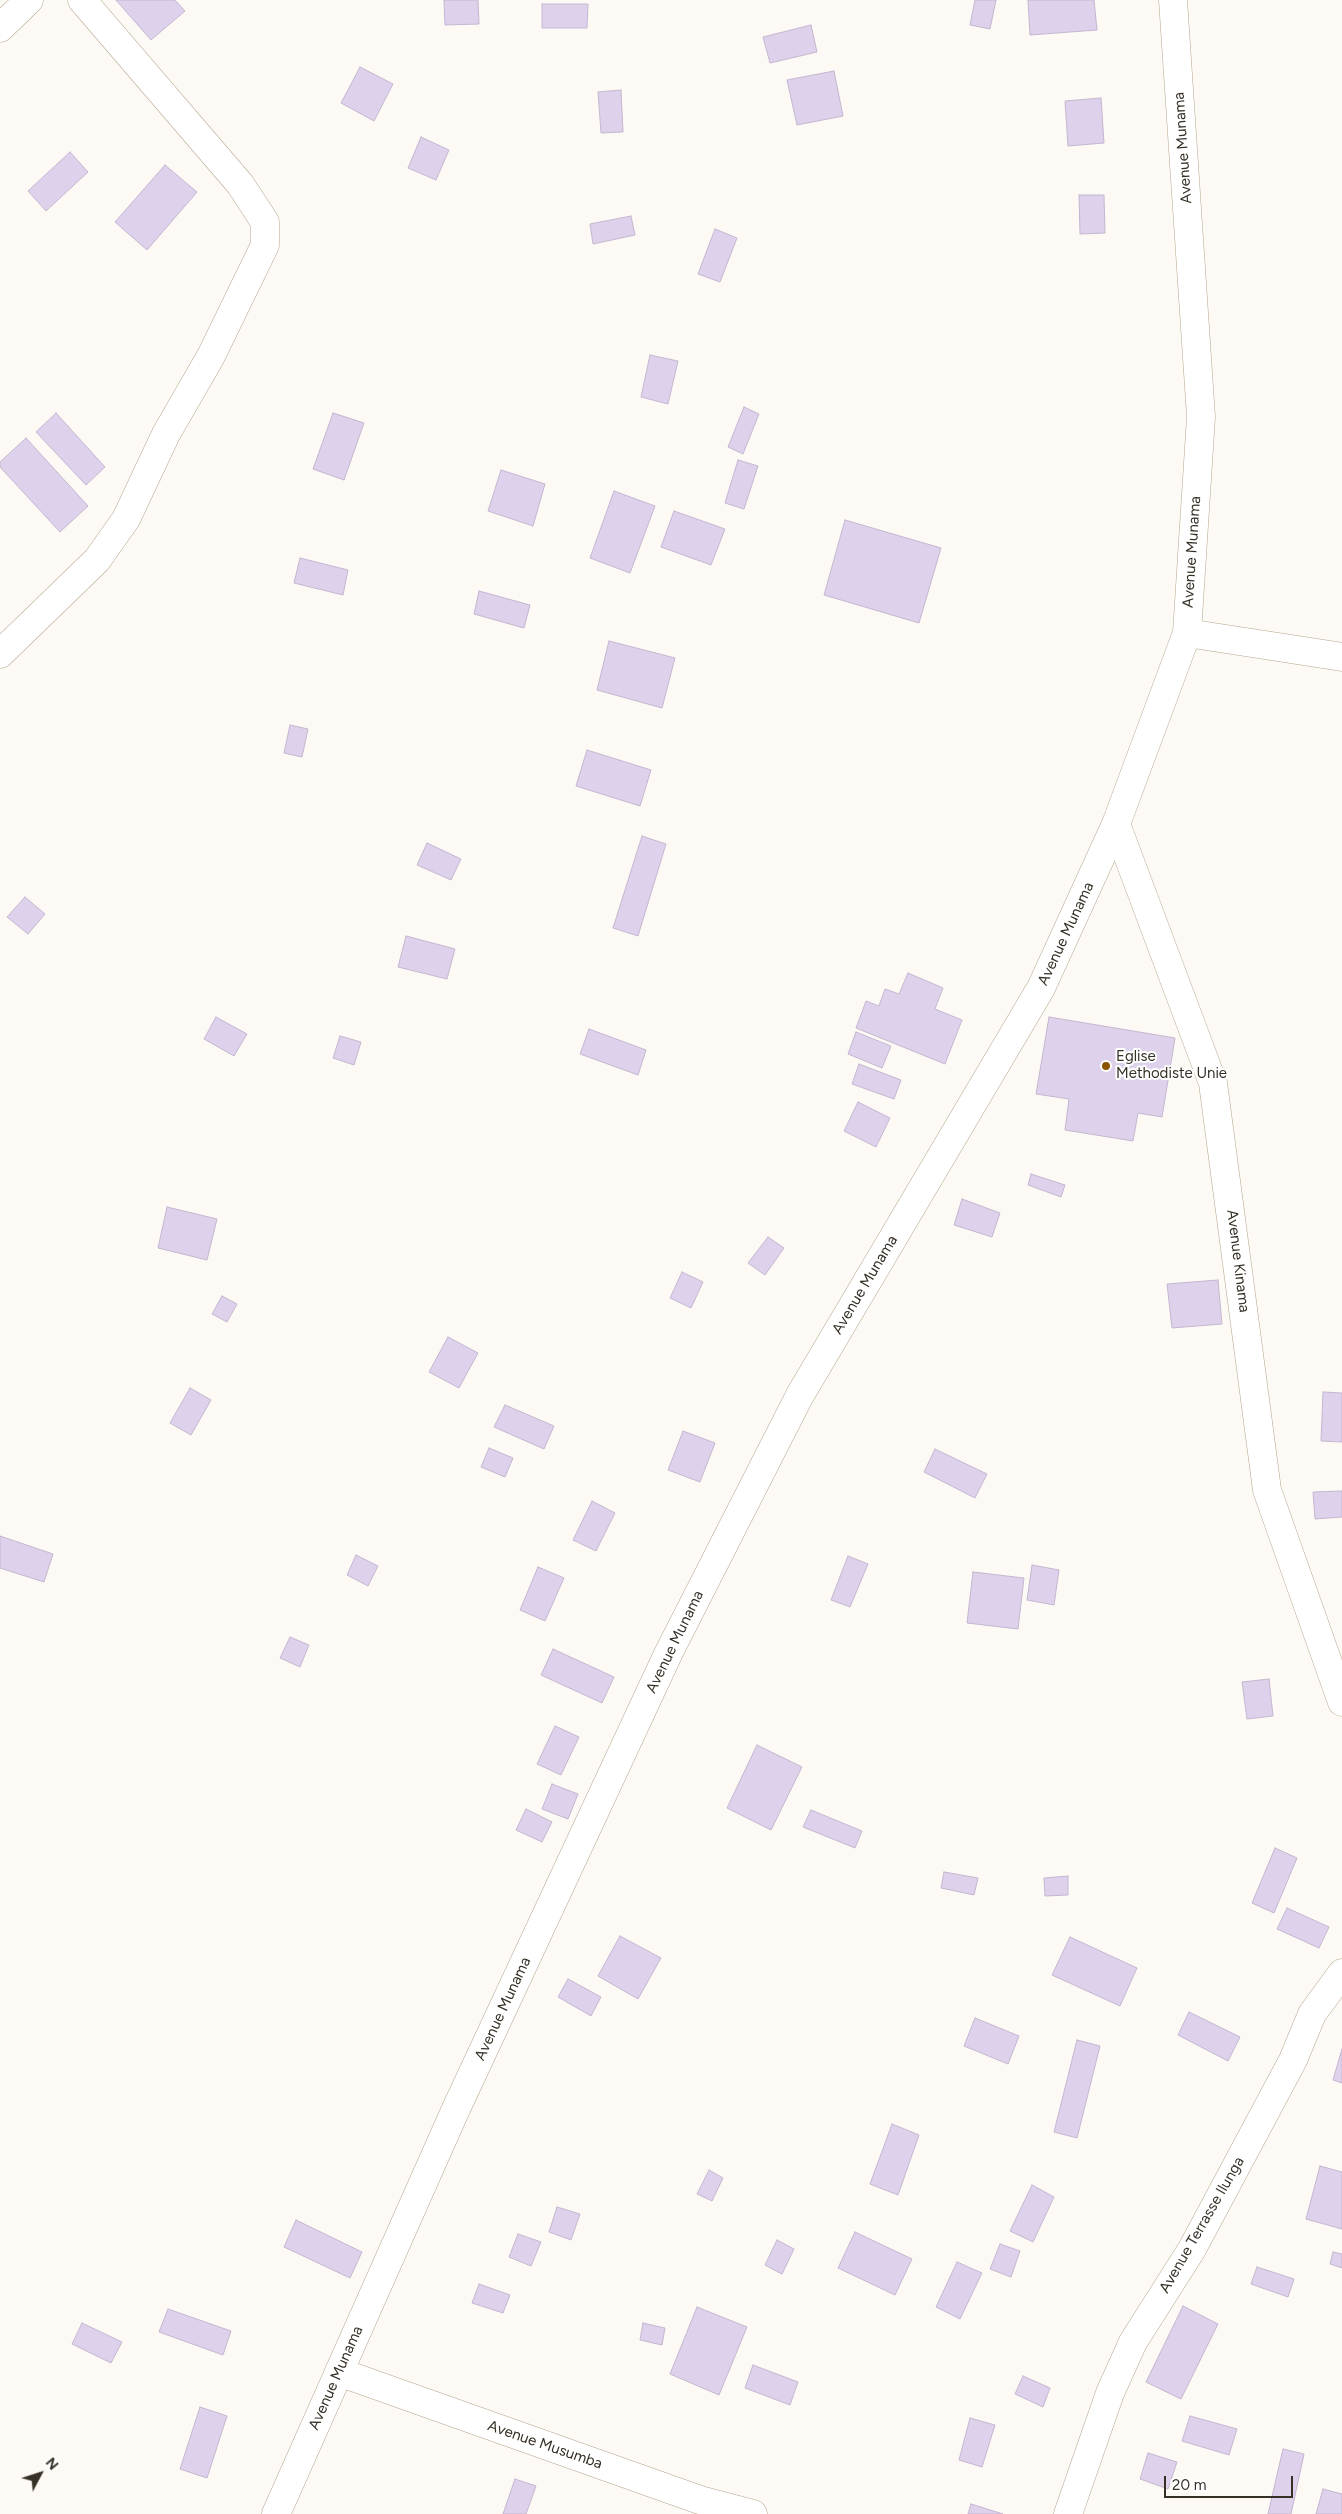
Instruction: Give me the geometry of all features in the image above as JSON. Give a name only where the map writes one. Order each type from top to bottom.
[{"type":"street","points":[[0,28],[29,0]]},
{"type":"street","points":[[0,654],[96,560],[126,518],[166,434],[211,356],[265,245],[265,222],[240,184],[82,0]]},
{"type":"street","name":"Avenue Munama","points":[[276,2514],[455,2111],[669,1652],[800,1395],[1041,988],[1116,824],[1187,633],[1201,417],[1173,0]]},
{"type":"street","points":[[1187,633],[1342,657]]},
{"type":"street","name":"Avenue Kinama","points":[[1116,824],[1213,1083],[1267,1490],[1342,1702]]},
{"type":"street","name":"Avenue Terrasse Ilunga","points":[[1068,2514],[1110,2394],[1133,2342],[1192,2249],[1293,2060],[1312,2014],[1342,1972]]},
{"type":"street","name":"Avenue Musumba","points":[[339,2372],[700,2500],[753,2514]]},
{"type":"building","points":[[116,0],[175,0],[185,11],[151,40]]},
{"type":"building","points":[[444,0],[478,0],[479,24],[445,25]]},
{"type":"building","points":[[975,0],[996,0],[990,29],[970,25]]},
{"type":"building","points":[[1028,0],[1094,0],[1097,30],[1030,35]]},
{"type":"building","points":[[542,4],[588,4],[587,28],[542,28]]},
{"type":"building","points":[[811,25],[817,52],[770,63],[763,37]]},
{"type":"building","points":[[360,67],[393,84],[374,121],[341,103]]},
{"type":"building","points":[[834,71],[843,116],[797,125],[787,80]]},
{"type":"building","points":[[621,90],[623,132],[601,133],[598,92]]},
{"type":"building","points":[[1101,98],[1104,143],[1068,146],[1065,101]]},
{"type":"building","points":[[421,137],[449,150],[436,180],[408,168]]},
{"type":"building","points":[[70,152],[88,172],[46,211],[28,191]]},
{"type":"building","points":[[165,165],[197,192],[147,250],[115,222]]},
{"type":"building","points":[[1079,195],[1104,195],[1105,233],[1080,234]]},
{"type":"building","points":[[631,216],[635,235],[593,244],[590,224]]},
{"type":"building","points":[[715,229],[737,238],[720,282],[698,274]]},
{"type":"building","points":[[650,355],[678,361],[668,404],[641,397]]},
{"type":"building","points":[[744,407],[759,414],[743,454],[728,447]]},
{"type":"building","points":[[56,413],[105,467],[86,485],[36,432]]},
{"type":"building","points":[[333,413],[364,423],[344,480],[313,469]]},
{"type":"building","points":[[26,438],[88,506],[60,532],[0,467],[0,462]]},
{"type":"building","points":[[738,460],[758,466],[744,509],[725,503]]},
{"type":"building","points":[[501,470],[545,484],[533,526],[488,511]]},
{"type":"building","points":[[614,491],[655,506],[630,573],[590,558]]},
{"type":"building","points":[[674,511],[725,529],[711,565],[661,547]]},
{"type":"building","points":[[845,520],[941,548],[919,623],[824,595]]},
{"type":"building","points":[[300,558],[348,570],[343,595],[294,583]]},
{"type":"building","points":[[479,591],[530,605],[524,628],[474,614]]},
{"type":"building","points":[[609,641],[675,658],[662,708],[597,690]]},
{"type":"building","points":[[290,725],[308,729],[302,757],[284,753]]},
{"type":"building","points":[[587,750],[651,770],[640,806],[576,786]]},
{"type":"building","points":[[642,836],[666,844],[638,936],[613,928]]},
{"type":"building","points":[[427,843],[461,859],[451,880],[417,865]]},
{"type":"building","points":[[25,897],[45,914],[28,934],[7,917]]},
{"type":"building","points":[[406,936],[455,949],[447,979],[398,967]]},
{"type":"building","points":[[908,973],[943,988],[935,1009],[962,1020],[945,1064],[856,1028],[866,1001],[879,1006],[885,989],[899,994]]},
{"type":"building","points":[[216,1017],[247,1034],[234,1056],[204,1039]]},
{"type":"building","name":"Eglise Methodiste Unie","points":[[1049,1017],[1175,1038],[1162,1117],[1138,1113],[1133,1141],[1065,1130],[1069,1099],[1036,1094]]},
{"type":"building","points":[[589,1029],[646,1050],[638,1075],[580,1054]]},
{"type":"building","points":[[856,1032],[891,1046],[882,1068],[848,1054]]},
{"type":"building","points":[[340,1036],[361,1042],[354,1065],[333,1058]]},
{"type":"building","points":[[859,1064],[901,1080],[894,1099],[852,1084]]},
{"type":"building","points":[[858,1102],[890,1118],[876,1147],[844,1131]]},
{"type":"building","points":[[1031,1174],[1065,1185],[1061,1197],[1028,1185]]},
{"type":"building","points":[[962,1199],[1000,1213],[992,1237],[954,1225]]},
{"type":"building","points":[[167,1207],[217,1219],[207,1260],[158,1248]]},
{"type":"building","points":[[768,1237],[784,1248],[765,1275],[748,1263]]},
{"type":"building","points":[[682,1272],[703,1282],[691,1308],[670,1298]]},
{"type":"building","points":[[1218,1280],[1222,1324],[1172,1328],[1167,1284]]},
{"type":"building","points":[[222,1296],[237,1304],[227,1322],[212,1314]]},
{"type":"building","points":[[448,1337],[478,1353],[459,1388],[429,1372]]},
{"type":"building","points":[[190,1388],[211,1400],[191,1435],[170,1423]]},
{"type":"building","points":[[1323,1392],[1342,1393],[1342,1442],[1321,1441]]},
{"type":"building","points":[[505,1405],[554,1426],[544,1449],[494,1427]]},
{"type":"building","points":[[683,1431],[715,1443],[700,1482],[668,1470]]},
{"type":"building","points":[[489,1448],[513,1458],[505,1477],[481,1467]]},
{"type":"building","points":[[935,1449],[987,1474],[975,1498],[924,1472]]},
{"type":"building","points":[[1342,1491],[1342,1517],[1315,1519],[1313,1492]]},
{"type":"building","points":[[592,1501],[615,1513],[596,1551],[573,1540]]},
{"type":"building","points":[[0,1536],[53,1554],[44,1582],[0,1568]]},
{"type":"building","points":[[356,1555],[378,1566],[368,1586],[347,1575]]},
{"type":"building","points":[[848,1556],[868,1564],[850,1607],[831,1600]]},
{"type":"building","points":[[1032,1565],[1059,1570],[1054,1605],[1027,1600]]},
{"type":"building","points":[[538,1567],[564,1578],[545,1621],[520,1610]]},
{"type":"building","points":[[973,1572],[1024,1578],[1018,1629],[967,1623]]},
{"type":"building","points":[[290,1637],[309,1645],[300,1667],[280,1658]]},
{"type":"building","points":[[553,1649],[614,1677],[602,1703],[541,1675]]},
{"type":"building","points":[[1269,1679],[1273,1716],[1247,1719],[1242,1682]]},
{"type":"building","points":[[555,1726],[579,1737],[561,1775],[537,1764]]},
{"type":"building","points":[[757,1745],[802,1767],[771,1830],[727,1808]]},
{"type":"building","points":[[552,1784],[578,1794],[568,1819],[542,1809]]},
{"type":"building","points":[[526,1809],[552,1822],[542,1842],[516,1830]]},
{"type":"building","points":[[811,1810],[862,1831],[855,1848],[803,1827]]},
{"type":"building","points":[[1275,1848],[1297,1858],[1274,1913],[1252,1903]]},
{"type":"building","points":[[944,1872],[978,1878],[974,1895],[941,1888]]},
{"type":"building","points":[[1068,1876],[1068,1895],[1045,1896],[1044,1878]]},
{"type":"building","points":[[1287,1908],[1329,1927],[1319,1948],[1277,1929]]},
{"type":"building","points":[[620,1936],[661,1958],[638,1999],[598,1976]]},
{"type":"building","points":[[1070,1937],[1137,1968],[1120,2006],[1052,1975]]},
{"type":"building","points":[[568,1979],[601,1997],[591,2016],[558,1997]]},
{"type":"building","points":[[1189,2012],[1240,2037],[1228,2061],[1178,2035]]},
{"type":"building","points":[[975,2018],[1019,2036],[1008,2064],[964,2046]]},
{"type":"building","points":[[1077,2040],[1100,2046],[1077,2138],[1054,2132]]},
{"type":"building","points":[[1342,2049],[1342,2083],[1333,2080]]},
{"type":"building","points":[[892,2124],[919,2135],[898,2195],[870,2184]]},
{"type":"building","points":[[1320,2166],[1342,2172],[1342,2229],[1306,2219]]},
{"type":"building","points":[[709,2170],[723,2178],[712,2201],[697,2194]]},
{"type":"building","points":[[1032,2185],[1054,2197],[1033,2242],[1010,2231]]},
{"type":"building","points":[[557,2207],[580,2214],[571,2240],[549,2232]]},
{"type":"building","points":[[296,2220],[362,2252],[350,2278],[284,2247]]},
{"type":"building","points":[[855,2232],[912,2259],[895,2295],[838,2268]]},
{"type":"building","points":[[518,2234],[541,2242],[531,2266],[509,2257]]},
{"type":"building","points":[[777,2240],[794,2249],[782,2274],[765,2265]]},
{"type":"building","points":[[1000,2244],[1020,2251],[1011,2277],[990,2269]]},
{"type":"building","points":[[1333,2252],[1342,2254],[1342,2268],[1330,2264]]},
{"type":"building","points":[[957,2262],[982,2273],[960,2319],[936,2307]]},
{"type":"building","points":[[1257,2267],[1294,2279],[1288,2297],[1251,2284]]},
{"type":"building","points":[[479,2284],[510,2295],[503,2313],[472,2303]]},
{"type":"building","points":[[1183,2306],[1218,2324],[1181,2399],[1146,2382]]},
{"type":"building","points":[[697,2307],[747,2327],[719,2395],[670,2374]]},
{"type":"building","points":[[168,2309],[231,2331],[223,2355],[159,2332]]},
{"type":"building","points":[[82,2323],[122,2342],[111,2363],[72,2344]]},
{"type":"building","points":[[643,2323],[665,2328],[662,2345],[640,2340]]},
{"type":"building","points":[[753,2365],[798,2382],[790,2405],[745,2388]]},
{"type":"building","points":[[1023,2376],[1050,2388],[1043,2407],[1015,2394]]},
{"type":"building","points":[[200,2407],[227,2416],[207,2478],[180,2469]]},
{"type":"building","points":[[1190,2416],[1237,2429],[1229,2455],[1182,2441]]},
{"type":"building","points":[[970,2418],[995,2425],[982,2467],[959,2460]]},
{"type":"building","points":[[1283,2449],[1304,2454],[1291,2514],[1268,2514]]},
{"type":"building","points":[[1148,2453],[1177,2462],[1168,2489],[1140,2479]]},
{"type":"building","points":[[515,2479],[536,2486],[526,2514],[503,2514]]},
{"type":"building","points":[[1323,2489],[1342,2494],[1342,2514],[1316,2514]]},
{"type":"building","points":[[971,2504],[1003,2514],[968,2514]]},
{"type":"place","name":"Eglise Methodiste Unie","points":[[1106,1066]]}]
